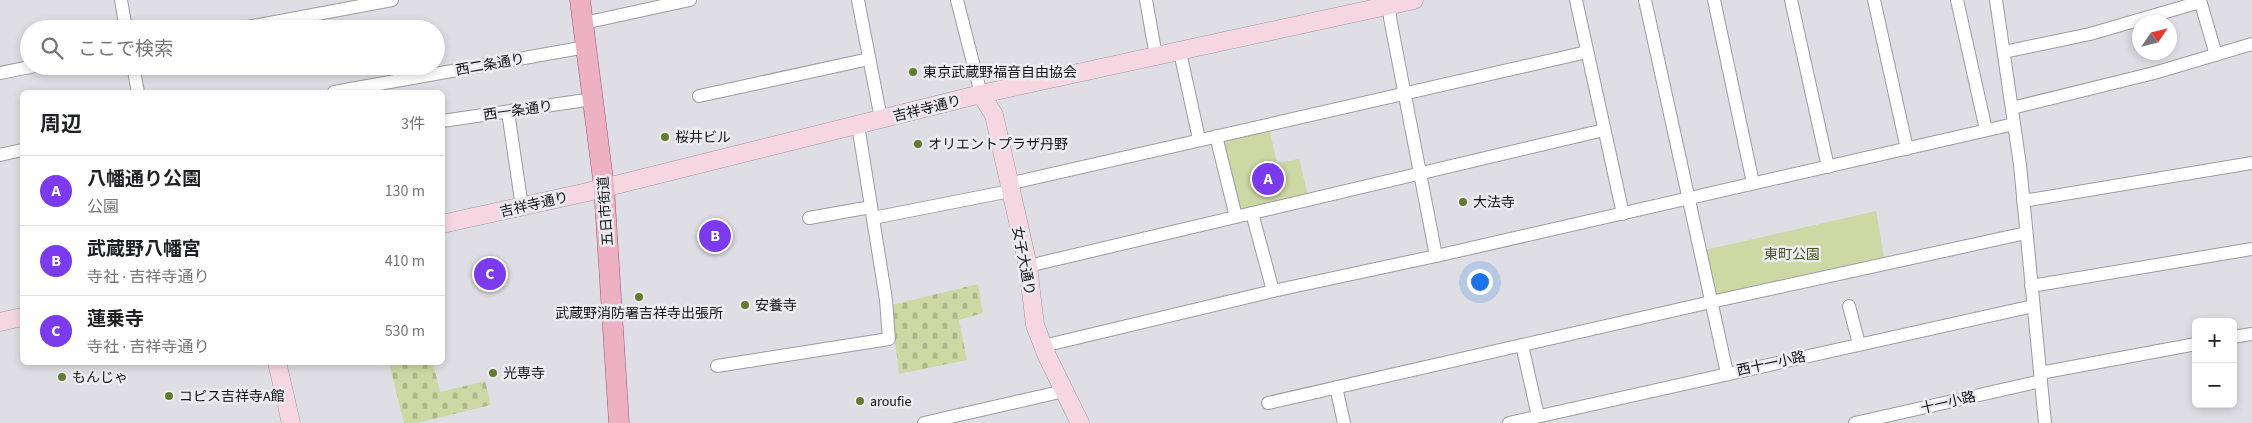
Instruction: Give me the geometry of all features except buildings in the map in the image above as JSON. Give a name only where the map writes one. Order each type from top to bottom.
[{"type":"main road","name":"五日市街道","points":[[580,0],[604,187],[619,423]]},
{"type":"main road","name":"吉祥寺通り","points":[[445,223],[522,207],[981,94],[1180,52],[1389,3],[1414,0]]},
{"type":"main road","name":"女子大通り","points":[[981,94],[994,116],[1028,266],[1035,325],[1042,346],[1080,423]]},
{"type":"main road","points":[[0,322],[20,317]]},
{"type":"main road","points":[[278,365],[290,423]]},
{"type":"street","points":[[121,0],[124,20]]},
{"type":"street","points":[[285,20],[392,0]]},
{"type":"street","points":[[584,23],[690,0]]},
{"type":"street","points":[[858,0],[882,119]]},
{"type":"street","points":[[957,0],[981,94]]},
{"type":"street","points":[[1146,0],[1156,56]]},
{"type":"street","points":[[1576,0],[1623,214]]},
{"type":"street","points":[[1645,0],[1726,373]]},
{"type":"street","points":[[1714,0],[1753,183]]},
{"type":"street","points":[[1791,0],[1828,167]]},
{"type":"street","points":[[1874,0],[1907,149]]},
{"type":"street","points":[[1957,0],[1986,130]]},
{"type":"street","points":[[1996,0],[2023,201],[2045,423]]},
{"type":"street","points":[[2004,52],[2090,34],[2200,1],[2216,54]]},
{"type":"street","points":[[1389,3],[1436,256]]},
{"type":"street","points":[[2012,108],[2154,73],[2252,44]]},
{"type":"street","name":"西二条通り","points":[[445,74],[586,47]]},
{"type":"street","points":[[1180,52],[1199,139]]},
{"type":"street","points":[[809,218],[872,213],[1009,188],[1199,139],[1587,52]]},
{"type":"street","points":[[698,96],[869,58]]},
{"type":"street","points":[[0,73],[20,69]]},
{"type":"street","points":[[135,75],[138,90]]},
{"type":"street","name":"西二条通り","points":[[369,89],[441,75]]},
{"type":"street","name":"西一条通り","points":[[445,121],[593,99]]},
{"type":"street","points":[[508,112],[522,207]]},
{"type":"street","points":[[1042,346],[1272,291],[1623,214],[2014,124]]},
{"type":"street","points":[[717,366],[889,340],[886,300],[858,125]]},
{"type":"street","points":[[1028,266],[1604,130]]},
{"type":"street","points":[[1216,136],[1236,217]]},
{"type":"street","points":[[0,155],[20,150]]},
{"type":"street","points":[[2023,201],[2252,163]]},
{"type":"street","points":[[1252,213],[1272,291]]},
{"type":"street","points":[[1268,403],[1711,302],[2026,233]]},
{"type":"street","points":[[2031,286],[2252,249]]},
{"type":"street","points":[[1849,306],[1859,344]]},
{"type":"street","name":"西十一小路","points":[[1509,423],[1726,373],[2033,306]]},
{"type":"street","points":[[2237,336],[2252,334]]},
{"type":"street","points":[[1522,345],[1538,416]]},
{"type":"street","name":"十一小路","points":[[1855,423],[2040,377],[2192,345]]},
{"type":"street","points":[[1336,387],[1344,423]]},
{"type":"street","points":[[924,423],[1064,391]]},
{"type":"green space","points":[[1269,128],[1277,163],[1299,159],[1308,195],[1240,210],[1223,144],[1227,137]]},
{"type":"green space","name":"東町公園","points":[[1876,211],[1884,257],[1709,296],[1701,251]]},
{"type":"green space","points":[[978,284],[983,313],[959,320],[967,360],[899,374],[891,305]]},
{"type":"green space","points":[[390,365],[433,365],[440,392],[485,381],[491,405],[417,423],[404,423]]},
{"type":"place","name":"東京武蔵野福音自由協会","points":[[913,72]]},
{"type":"place","name":"桜井ビル","points":[[665,137]]},
{"type":"place","name":"オリエントプラザ丹野","points":[[918,144]]},
{"type":"place","name":"八幡通り公園","points":[[1268,179]]},
{"type":"place","name":"大法寺","points":[[1463,202]]},
{"type":"place","name":"武蔵野八幡宮","points":[[715,236]]},
{"type":"place","name":"蓮乗寺","points":[[490,274]]},
{"type":"place","name":"武蔵野消防署吉祥寺出張所","points":[[639,297]]},
{"type":"place","name":"安養寺","points":[[745,305]]},
{"type":"place","name":"光専寺","points":[[493,373]]},
{"type":"place","name":"もんじゃ","points":[[62,377]]},
{"type":"place","name":"コピス吉祥寺A館","points":[[169,396]]},
{"type":"place","name":"aroufie","points":[[860,401]]}]
